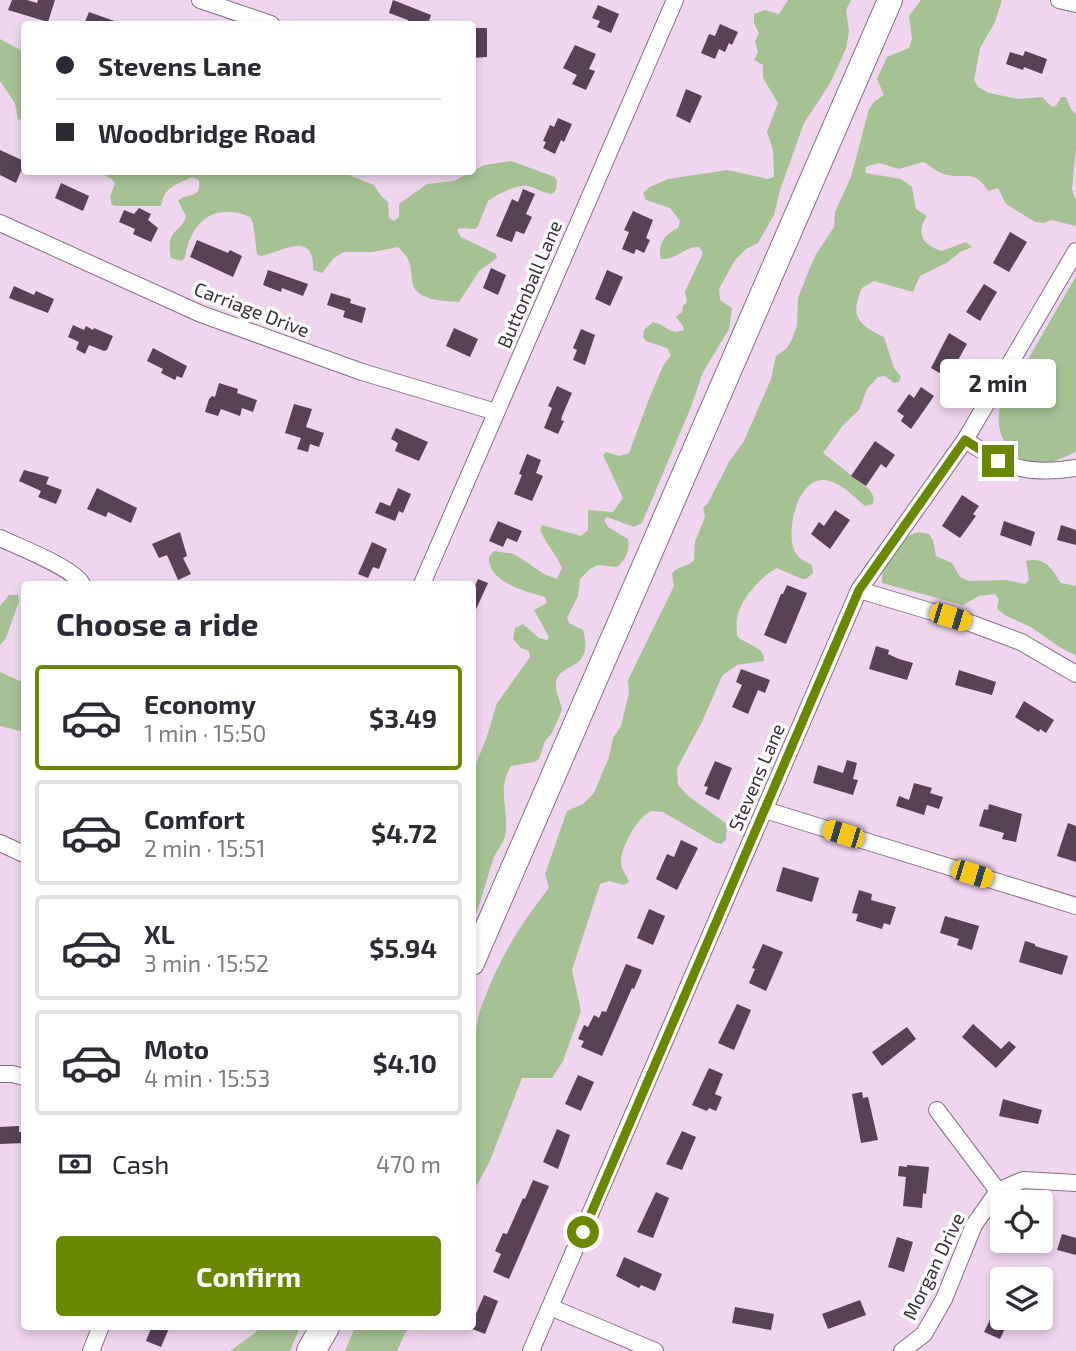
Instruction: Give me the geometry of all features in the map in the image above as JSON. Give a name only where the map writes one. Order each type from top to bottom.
[{"type":"highway","points":[[311,1351],[324,1330]]},
{"type":"highway","points":[[320,1351],[325,1330]]},
{"type":"main road","points":[[476,954],[890,0]]},
{"type":"street","points":[[200,0],[262,21]]},
{"type":"street","name":"Buttonball Lane","points":[[423,581],[675,0]]},
{"type":"street","points":[[1059,0],[1076,5]]},
{"type":"street","name":"Carriage Drive","points":[[0,223],[201,314],[362,372],[496,412]]},
{"type":"street","name":"Stevens Lane","points":[[531,1351],[859,590],[965,440],[1076,251]]},
{"type":"street","points":[[965,440],[998,461],[1022,471],[1076,468]]},
{"type":"street","points":[[0,538],[39,556],[80,581]]},
{"type":"street","points":[[859,590],[973,624],[1021,642],[1076,674]]},
{"type":"street","points":[[765,810],[1076,906]]},
{"type":"street","points":[[0,843],[21,853]]},
{"type":"street","points":[[0,1074],[21,1076]]},
{"type":"street","points":[[937,1110],[997,1190]]},
{"type":"street","points":[[1000,1190],[1023,1180],[1076,1183]]},
{"type":"street","name":"Morgan Drive","points":[[902,1351],[924,1334],[944,1299],[974,1225],[990,1202]]},
{"type":"street","points":[[550,1307],[654,1351]]},
{"type":"street","points":[[91,1351],[100,1330]]},
{"type":"green space","points":[[788,0],[851,0],[846,10],[849,31],[846,49],[829,85],[804,123],[774,215],[758,243],[746,249],[735,260],[719,289],[720,300],[732,308],[729,329],[703,372],[642,523],[634,527],[607,517],[604,520],[608,527],[628,539],[627,554],[617,567],[598,565],[580,579],[578,596],[567,618],[569,623],[583,630],[584,653],[580,660],[558,676],[556,686],[562,710],[552,733],[545,741],[539,759],[511,766],[507,774],[504,790],[506,834],[493,860],[476,914],[476,764],[497,703],[530,657],[529,651],[521,648],[513,639],[515,628],[523,624],[539,638],[547,640],[549,637],[534,610],[547,603],[545,597],[501,580],[490,566],[489,557],[494,551],[514,554],[557,579],[562,568],[540,530],[542,525],[581,536],[588,530],[588,510],[613,512],[623,498],[603,455],[606,452],[619,456],[629,453],[663,366],[671,355],[667,348],[646,341],[643,337],[644,330],[653,322],[671,331],[684,330],[676,317],[687,302],[685,292],[703,253],[699,247],[694,247],[661,259],[663,240],[678,228],[680,221],[670,208],[646,200],[643,193],[668,179],[727,170],[768,179],[774,177],[773,150],[767,132],[778,103],[763,78],[763,65],[754,60],[758,52],[755,41],[759,33],[754,23],[754,14],[765,10],[779,14]]},
{"type":"green space","points":[[921,0],[1002,0],[995,22],[980,48],[974,80],[978,87],[989,93],[1018,99],[1042,97],[1052,107],[1056,106],[1061,97],[1066,97],[1076,114],[1072,189],[1076,201],[1076,226],[1051,220],[1044,223],[1035,222],[1006,204],[998,188],[988,191],[974,177],[943,174],[923,162],[899,169],[879,163],[865,167],[866,173],[901,179],[912,187],[916,209],[927,216],[921,233],[930,246],[942,251],[966,242],[972,247],[920,276],[913,292],[874,281],[862,288],[856,306],[859,319],[884,337],[894,368],[901,377],[899,382],[894,383],[885,376],[878,377],[867,389],[859,410],[843,425],[823,453],[870,490],[874,498],[873,504],[865,506],[841,486],[824,480],[815,482],[800,497],[793,520],[792,543],[798,556],[812,565],[813,573],[802,579],[777,568],[764,577],[747,596],[737,618],[737,636],[758,649],[764,661],[737,665],[722,676],[702,722],[677,768],[678,785],[688,796],[727,824],[726,840],[721,844],[716,843],[663,812],[652,811],[636,825],[621,856],[622,868],[629,882],[624,885],[609,881],[600,884],[572,970],[581,1011],[563,1061],[552,1078],[522,1078],[489,1163],[476,1187],[476,1029],[481,1008],[510,945],[549,888],[545,874],[567,811],[583,804],[594,793],[609,757],[613,738],[621,726],[629,693],[628,680],[674,586],[672,574],[694,560],[695,542],[705,517],[703,508],[744,441],[771,379],[776,356],[787,348],[792,339],[797,326],[798,298],[815,256],[834,227],[835,212],[851,177],[869,109],[884,95],[877,79],[887,57],[909,48],[912,39],[909,16]]},
{"type":"green space","points":[[0,39],[21,50],[21,120],[18,119],[15,103],[0,81]]},
{"type":"green space","points":[[511,161],[555,177],[556,190],[552,194],[523,186],[507,190],[488,201],[475,229],[457,230],[461,237],[496,254],[497,258],[479,271],[459,302],[431,299],[418,293],[414,288],[408,259],[398,247],[373,252],[344,252],[334,258],[322,273],[313,270],[312,257],[309,250],[303,246],[260,256],[257,254],[250,217],[237,213],[226,212],[207,218],[193,233],[182,261],[171,258],[170,241],[186,216],[178,201],[198,191],[199,180],[192,177],[171,187],[161,206],[116,206],[112,205],[110,197],[115,183],[104,175],[350,175],[374,185],[388,202],[389,218],[394,221],[399,217],[399,204],[427,184],[476,175],[476,169],[484,165]]},
{"type":"green space","points":[[1076,276],[1076,452],[1052,461],[1033,463],[1023,460],[1008,447],[1000,429],[1000,408]]},
{"type":"green space","points":[[919,532],[929,534],[936,556],[952,563],[960,577],[969,581],[1006,580],[1025,584],[1029,580],[1026,561],[1038,560],[1047,565],[1061,583],[1076,586],[1076,655],[1000,611],[997,608],[999,599],[995,594],[979,596],[963,605],[882,583],[884,568],[898,545]]},
{"type":"green space","points":[[9,595],[18,595],[19,601],[6,638],[0,645],[0,606]]},
{"type":"green space","points":[[0,672],[21,682],[21,731],[0,726]]},
{"type":"green space","points":[[258,1330],[299,1330],[290,1351],[230,1351]]},
{"type":"green space","points":[[353,1330],[407,1330],[397,1351],[345,1351]]},
{"type":"building","points":[[12,0],[37,3],[38,0],[55,0],[48,21],[8,10]]},
{"type":"building","points":[[393,0],[431,15],[429,21],[408,21],[389,13]]},
{"type":"building","points":[[598,5],[619,14],[611,33],[597,27],[600,21],[592,18]]},
{"type":"building","points":[[89,12],[114,21],[85,21]]},
{"type":"building","points":[[720,24],[738,32],[732,45],[729,43],[725,52],[719,49],[715,59],[701,53],[709,34],[715,36]]},
{"type":"building","points":[[476,28],[487,28],[487,57],[476,58]]},
{"type":"building","points":[[575,45],[596,54],[589,69],[595,71],[586,90],[572,84],[577,75],[563,68]]},
{"type":"building","points":[[1025,51],[1047,59],[1042,74],[1006,64],[1010,52],[1023,56]]},
{"type":"building","points":[[686,89],[702,96],[690,123],[676,116]]},
{"type":"building","points":[[558,118],[572,124],[555,154],[543,148],[546,142],[543,141],[550,125],[554,127]]},
{"type":"building","points":[[0,150],[21,160],[21,171],[16,183],[0,175]]},
{"type":"building","points":[[61,183],[89,196],[83,211],[55,198]]},
{"type":"building","points":[[523,189],[535,194],[526,214],[532,217],[524,234],[516,231],[512,242],[496,236],[512,199],[518,202]]},
{"type":"building","points":[[139,208],[151,214],[148,220],[158,228],[151,242],[133,234],[135,229],[119,222],[124,210],[134,214]]},
{"type":"building","points":[[633,211],[653,220],[646,238],[650,240],[644,253],[636,249],[634,254],[622,249],[629,232],[624,230]]},
{"type":"building","points":[[1010,232],[1027,242],[1009,272],[993,263]]},
{"type":"building","points":[[197,240],[242,256],[233,277],[190,257]]},
{"type":"building","points":[[491,268],[506,275],[498,295],[483,288]]},
{"type":"building","points":[[268,270],[308,284],[303,296],[282,288],[281,292],[263,285]]},
{"type":"building","points":[[607,270],[623,277],[610,306],[595,299]]},
{"type":"building","points":[[984,284],[997,292],[980,321],[966,312]]},
{"type":"building","points":[[14,286],[34,295],[36,291],[54,299],[48,313],[9,298]]},
{"type":"building","points":[[331,293],[351,299],[350,303],[366,308],[362,323],[343,317],[345,311],[327,305]]},
{"type":"building","points":[[73,325],[84,330],[86,326],[93,330],[94,328],[113,336],[107,350],[89,345],[85,354],[76,349],[79,342],[68,337]]},
{"type":"building","points":[[454,328],[478,339],[470,357],[446,346]]},
{"type":"building","points":[[581,329],[595,335],[585,365],[573,360],[577,350],[573,348]]},
{"type":"building","points":[[949,333],[967,344],[948,378],[931,368]]},
{"type":"building","points":[[153,348],[187,366],[182,378],[177,376],[175,380],[161,373],[163,369],[147,361]]},
{"type":"building","points":[[219,383],[238,389],[237,393],[257,400],[253,412],[242,408],[240,416],[221,409],[218,416],[205,412],[209,399],[215,397]]},
{"type":"building","points":[[557,386],[572,393],[558,434],[544,428],[552,408],[548,406]]},
{"type":"building","points":[[921,387],[934,396],[911,429],[901,421],[904,416],[897,411],[909,394],[914,398]]},
{"type":"building","points":[[294,404],[312,409],[306,427],[324,433],[319,447],[310,444],[308,452],[297,449],[301,438],[285,433]]},
{"type":"building","points":[[396,428],[428,442],[419,461],[395,451],[398,443],[391,439]]},
{"type":"building","points":[[875,441],[895,455],[886,468],[881,464],[866,486],[851,476]]},
{"type":"building","points":[[527,454],[541,460],[536,473],[543,476],[532,501],[514,494]]},
{"type":"building","points":[[24,470],[49,477],[46,484],[62,490],[56,504],[38,497],[41,491],[19,481]]},
{"type":"building","points":[[97,488],[137,508],[131,523],[108,512],[106,517],[87,509]]},
{"type":"building","points":[[398,488],[411,494],[403,513],[399,511],[395,521],[375,513],[380,502],[390,506]]},
{"type":"building","points":[[962,495],[979,506],[973,514],[976,516],[960,538],[942,526]]},
{"type":"building","points":[[835,510],[850,520],[830,549],[811,534],[819,522],[824,526]]},
{"type":"building","points":[[498,521],[522,531],[517,542],[507,538],[503,547],[489,541]]},
{"type":"building","points":[[1004,521],[1035,532],[1031,546],[1000,535]]},
{"type":"building","points":[[1061,525],[1076,530],[1076,545],[1057,540]]},
{"type":"building","points":[[180,532],[187,556],[183,558],[191,574],[178,580],[167,555],[159,558],[152,544]]},
{"type":"building","points":[[372,542],[387,549],[379,569],[373,567],[368,578],[358,574]]},
{"type":"building","points":[[478,579],[488,583],[476,609]]},
{"type":"building","points":[[787,585],[807,593],[786,644],[764,635]]},
{"type":"building","points":[[876,646],[889,650],[888,654],[913,663],[907,680],[869,669]]},
{"type":"building","points":[[741,669],[770,680],[765,693],[758,690],[748,714],[732,707],[742,685],[736,682]]},
{"type":"building","points":[[959,670],[996,682],[992,695],[955,685]]},
{"type":"building","points":[[1024,701],[1054,720],[1046,733],[1040,729],[1039,732],[1015,717]]},
{"type":"building","points":[[847,760],[857,763],[853,779],[858,780],[853,795],[813,783],[818,765],[843,773]]},
{"type":"building","points":[[715,761],[732,768],[719,800],[705,794],[708,787],[704,786]]},
{"type":"building","points":[[914,783],[932,788],[930,793],[943,797],[939,809],[927,805],[924,815],[896,806],[899,796],[909,800]]},
{"type":"building","points":[[989,804],[1022,814],[1016,842],[1002,839],[1004,833],[979,826],[984,809],[988,810]]},
{"type":"building","points":[[1068,823],[1076,826],[1076,862],[1057,856]]},
{"type":"building","points":[[681,840],[698,848],[677,890],[656,879],[667,854],[674,857]]},
{"type":"building","points":[[783,867],[819,878],[812,902],[776,891]]},
{"type":"building","points":[[859,890],[872,894],[871,900],[896,907],[890,925],[884,923],[882,929],[856,921],[858,914],[852,913]]},
{"type":"building","points":[[649,909],[665,916],[653,945],[637,938]]},
{"type":"building","points":[[945,916],[979,926],[972,950],[957,945],[959,939],[940,933]]},
{"type":"building","points":[[1025,941],[1068,956],[1062,975],[1019,962]]},
{"type":"building","points":[[763,944],[783,952],[766,991],[749,983],[755,969],[752,968]]},
{"type":"building","points":[[626,964],[642,970],[602,1056],[581,1047],[584,1041],[578,1039],[584,1025],[588,1027],[594,1015],[599,1018],[602,1011],[606,1012]]},
{"type":"building","points":[[737,1004],[751,1010],[734,1050],[718,1043]]},
{"type":"building","points":[[973,1024],[1001,1049],[1009,1041],[1016,1047],[996,1068],[962,1037]]},
{"type":"building","points":[[907,1027],[916,1039],[882,1066],[872,1052]]},
{"type":"building","points":[[709,1068],[723,1074],[715,1094],[722,1097],[716,1111],[709,1108],[707,1111],[692,1105]]},
{"type":"building","points":[[578,1075],[594,1082],[581,1111],[565,1104]]},
{"type":"building","points":[[862,1092],[863,1098],[868,1097],[878,1140],[861,1143],[852,1094]]},
{"type":"building","points":[[1003,1099],[1042,1110],[1038,1124],[999,1116]]},
{"type":"building","points":[[19,1126],[21,1143],[0,1144],[0,1127]]},
{"type":"building","points":[[557,1129],[570,1135],[558,1169],[543,1162]]},
{"type":"building","points":[[682,1131],[696,1137],[682,1170],[666,1164]]},
{"type":"building","points":[[899,1166],[929,1167],[922,1208],[903,1206],[906,1177],[898,1176]]},
{"type":"building","points":[[533,1180],[549,1186],[509,1279],[493,1272],[501,1254],[495,1251],[503,1233],[507,1234]]},
{"type":"building","points":[[656,1192],[669,1198],[653,1238],[637,1232]]},
{"type":"building","points":[[1062,1234],[1076,1238],[1076,1255],[1057,1250]]},
{"type":"building","points":[[897,1237],[913,1242],[904,1272],[888,1267]]},
{"type":"building","points":[[624,1257],[662,1274],[655,1291],[641,1285],[639,1288],[616,1276]]},
{"type":"building","points":[[484,1295],[498,1301],[485,1334],[475,1330],[476,1314]]},
{"type":"building","points":[[860,1300],[866,1315],[828,1329],[822,1314]]},
{"type":"building","points":[[735,1307],[774,1314],[771,1330],[732,1323]]},
{"type":"building","points":[[990,1320],[990,1330],[1004,1330],[1000,1339],[984,1332]]},
{"type":"building","points":[[150,1330],[168,1330],[161,1347],[146,1341]]},
{"type":"route","points":[[583,1232],[859,590],[965,440],[998,461]]}]
